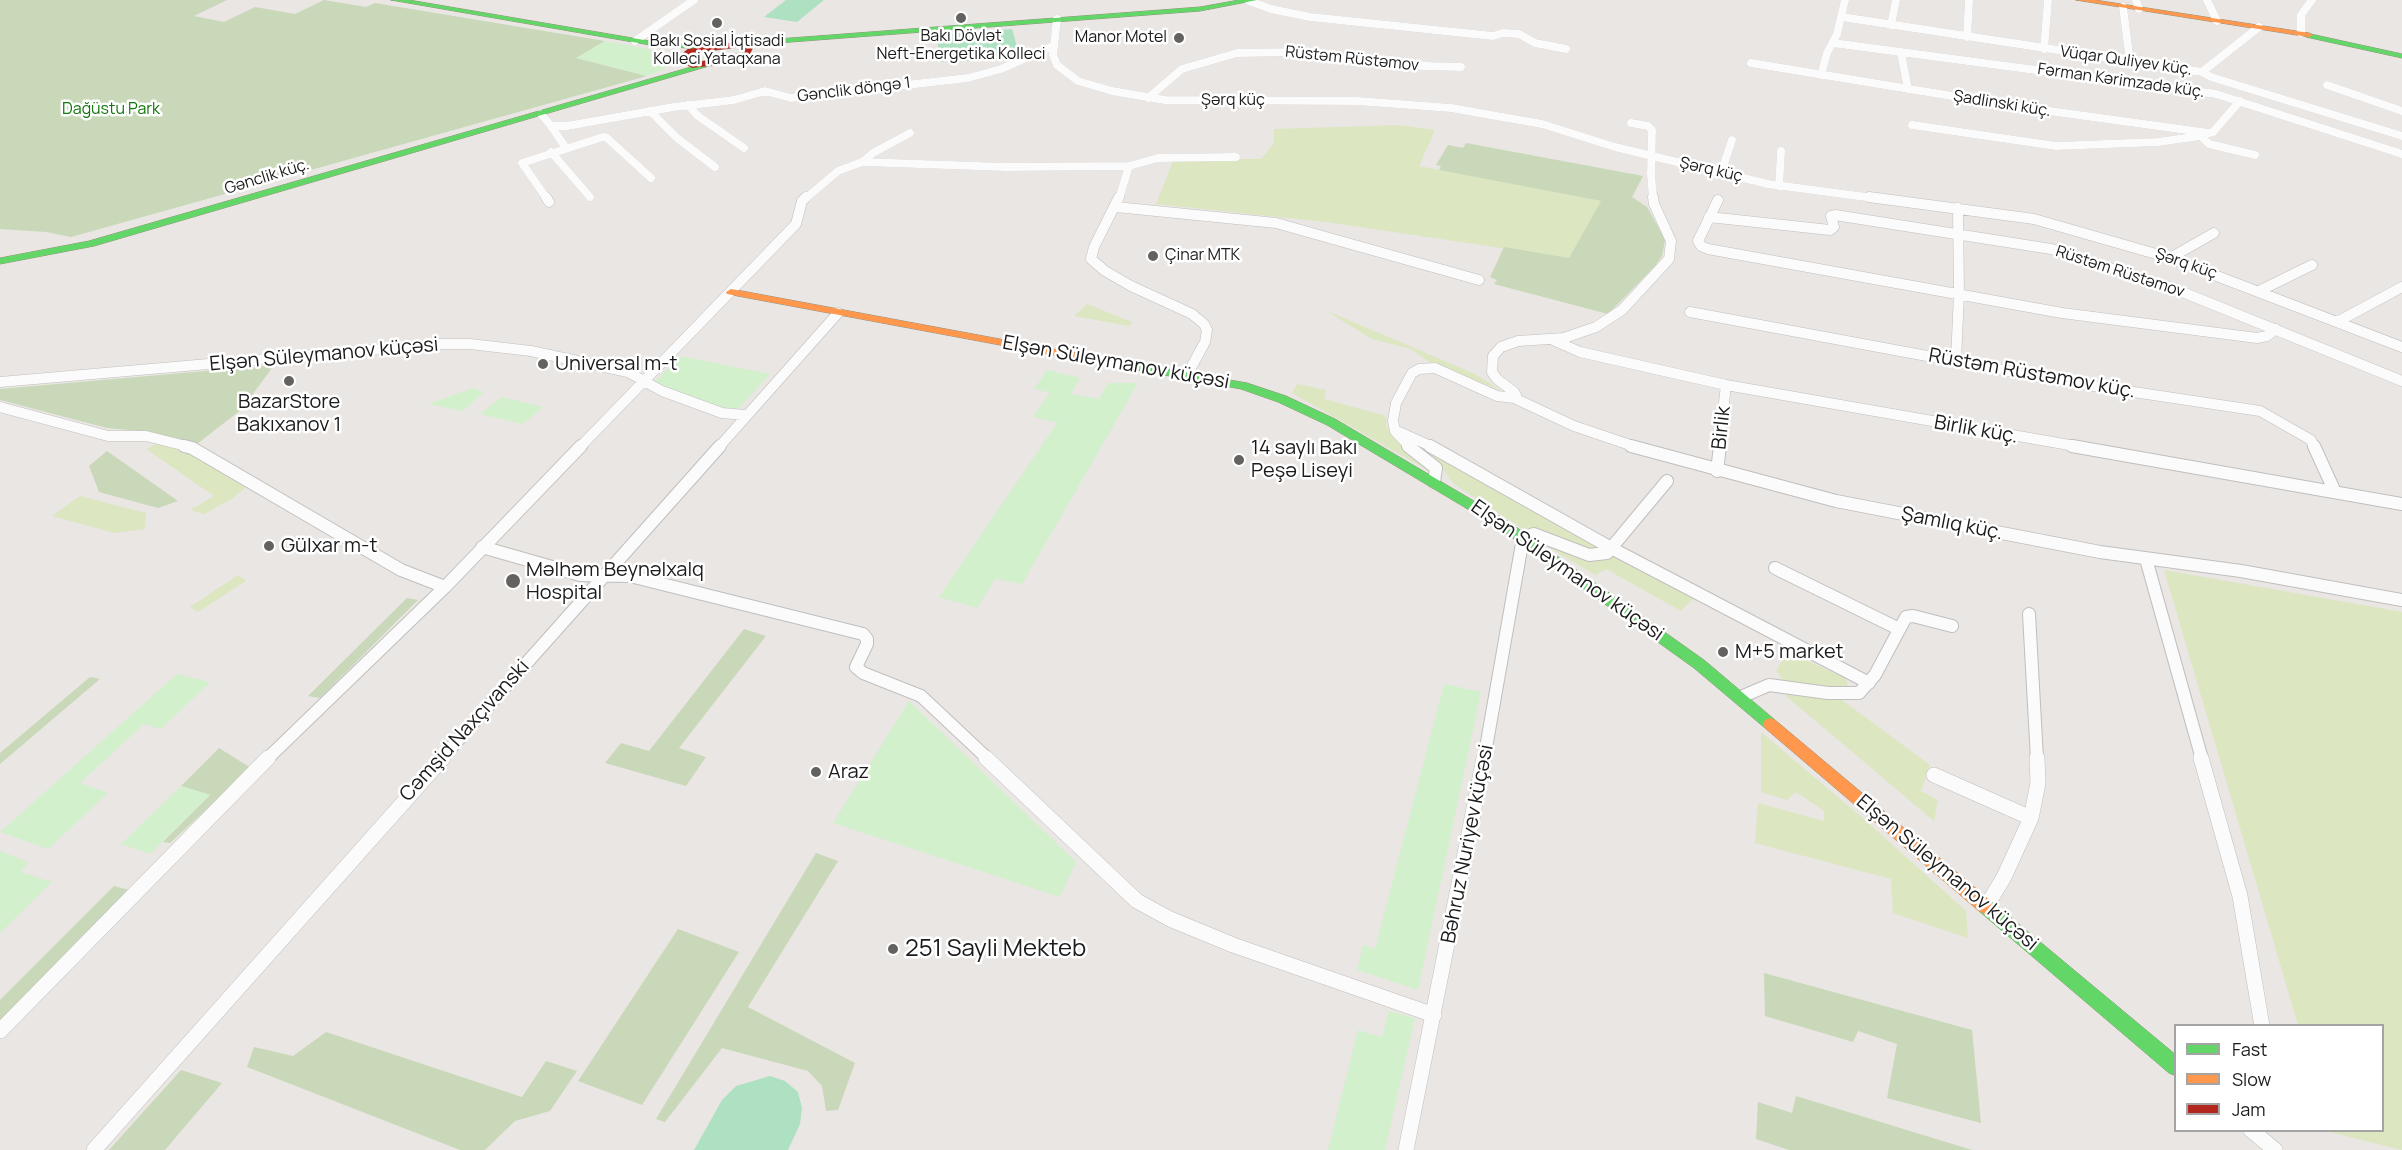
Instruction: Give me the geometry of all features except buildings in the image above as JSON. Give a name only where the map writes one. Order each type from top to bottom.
[{"type":"street","points":[[395,0],[635,41],[734,51],[868,34],[1209,8],[1251,0],[1282,12],[1351,22],[1493,36],[1503,33],[1519,34],[1535,43],[1566,49]]},
{"type":"street","points":[[635,41],[694,0]]},
{"type":"street","points":[[1156,12],[1165,0]]},
{"type":"street","points":[[1821,75],[1842,17],[1845,0]]},
{"type":"street","points":[[1891,25],[1896,0]]},
{"type":"street","points":[[1967,36],[1969,0]]},
{"type":"street","points":[[2044,49],[2048,0]]},
{"type":"street","points":[[2080,0],[2133,5],[2217,21],[2344,40],[2402,56]]},
{"type":"street","points":[[2207,0],[2217,21]]},
{"type":"street","points":[[2301,33],[2301,15],[2312,0]]},
{"type":"street","points":[[2130,62],[2133,5]]},
{"type":"street","points":[[1282,12],[1281,18],[1300,20]]},
{"type":"street","name":"Vüqar Quliyev küç.","points":[[1842,17],[2202,72],[2211,77],[2402,136]]},
{"type":"street","points":[[1053,46],[1057,20]]},
{"type":"street","points":[[2202,72],[2259,27]]},
{"type":"street","points":[[650,43],[669,49],[692,64],[714,63]]},
{"type":"street","name":"Fərman Kərimzadə küç.","points":[[1833,43],[2208,94],[2240,101],[2402,154]]},
{"type":"street","name":"Şərq küç","points":[[1053,46],[1053,58],[1057,65],[1078,81],[1148,98],[1358,101],[1451,108],[1542,124],[1651,156],[1779,186],[1958,208],[2050,223],[2170,258],[2402,347]]},
{"type":"street","name":"Gənclik döngə 1","points":[[546,121],[582,124],[770,91],[791,98],[968,78],[1001,69],[1053,46]]},
{"type":"street","points":[[632,88],[669,72],[681,58],[691,51],[710,47]]},
{"type":"street","points":[[632,88],[714,63],[734,51]]},
{"type":"street","name":"Rüstəm Rüstəmov","points":[[1148,98],[1182,69],[1218,57],[1248,52],[1298,52],[1390,65],[1461,67]]},
{"type":"street","points":[[1901,53],[1908,89]]},
{"type":"street","name":"Şadlinski küç.","points":[[1750,63],[2201,134],[2209,144],[2255,155]]},
{"type":"street","points":[[2208,94],[2208,83],[2211,77]]},
{"type":"street","points":[[2327,85],[2402,111]]},
{"type":"street","name":"Gənclik küç.","points":[[0,261],[126,235],[546,121],[632,88]]},
{"type":"street","points":[[720,101],[727,110]]},
{"type":"street","points":[[1912,125],[2056,146],[2158,142],[2213,132],[2240,101]]},
{"type":"street","points":[[688,105],[698,116],[744,148]]},
{"type":"street","points":[[650,111],[677,138],[715,167]]},
{"type":"street","points":[[546,121],[566,148]]},
{"type":"street","name":"Şamlıq küç.","points":[[1514,399],[1514,392],[1497,379],[1492,372],[1491,364],[1496,351],[1507,344],[1518,341],[1553,340],[1576,335],[1610,320],[1641,292],[1669,259],[1672,247],[1654,204],[1652,130],[1648,126],[1631,123]]},
{"type":"street","points":[[0,1031],[239,786],[445,587],[731,292],[796,224],[805,198],[838,171],[862,162],[873,153],[910,134]]},
{"type":"street","points":[[549,202],[522,163],[603,137],[608,138],[651,178]]},
{"type":"street","points":[[1721,173],[1732,140]]},
{"type":"street","points":[[1779,186],[1781,151]]},
{"type":"street","points":[[551,152],[590,197]]},
{"type":"street","points":[[862,162],[1005,168],[1129,166],[1158,158],[1236,157]]},
{"type":"street","points":[[1129,166],[1116,207],[1094,248],[1091,259],[1105,271],[1131,286],[1192,314],[1204,324],[1208,335],[1187,375]]},
{"type":"street","name":"Rüstəm Rüstəmov","points":[[1718,200],[1698,241],[1701,246],[1708,249],[2062,313],[2257,338],[2267,336],[2276,329]]},
{"type":"street","points":[[1116,207],[1276,223],[1479,280]]},
{"type":"street","points":[[1956,360],[1959,294],[1958,208]]},
{"type":"street","name":"Rüstəm Rüstəmov","points":[[1709,217],[1830,230],[1834,227],[1831,216],[1835,215],[2051,249],[2175,289],[2402,381]]},
{"type":"street","points":[[2170,258],[2214,233]]},
{"type":"street","points":[[2259,291],[2312,265]]},
{"type":"street","points":[[2337,322],[2402,287]]},
{"type":"street","name":"Elşən Süleymanov küçəsi","points":[[731,292],[1187,375],[1262,391],[1331,422],[1434,482],[1522,538],[1670,642],[1741,697],[2174,1066]]},
{"type":"street","name":"Rüstəm Rüstəmov küç.","points":[[1690,312],[2089,386],[2260,411],[2311,440],[2335,492]]},
{"type":"street","name":"Cəmşid Naxçıvanski","points":[[94,1150],[838,313]]},
{"type":"street","name":"Birlik küç.","points":[[1553,340],[1580,352],[1726,385],[2402,504]]},
{"type":"street","name":"Elşən Süleymanov küçəsi","points":[[0,382],[440,344],[501,346],[627,372],[662,391],[722,413],[745,415]]},
{"type":"street","name":"Şamlıq küç.","points":[[1395,431],[1393,421],[1396,403],[1409,377],[1419,369],[1435,368],[1497,396],[1514,399],[1605,438],[1717,471],[1887,512],[2100,552],[2241,571],[2402,600]]},
{"type":"street","name":"Birlik","points":[[1717,471],[1726,385]]},
{"type":"street","points":[[0,407],[108,436],[146,436],[192,448],[401,570],[445,587]]},
{"type":"street","points":[[1395,431],[1401,440],[1436,468],[1434,482]]},
{"type":"street","points":[[1395,431],[1439,450],[1612,549],[1869,683]]},
{"type":"street","points":[[1522,538],[1534,534],[1594,556],[1607,553],[1667,481]]},
{"type":"street","name":"Bəhruz Nuriyev küçəsi","points":[[1406,1150],[1498,688],[1522,538]]},
{"type":"street","points":[[482,547],[592,577],[630,576],[863,634],[867,639],[867,644],[856,667],[862,673],[916,693],[926,700],[1137,901],[1170,919],[1233,945],[1434,1015]]},
{"type":"street","points":[[2146,559],[2240,897],[2262,1024]]},
{"type":"street","points":[[1775,568],[1899,629]]},
{"type":"street","points":[[1986,907],[2004,877],[2031,818],[2038,783],[2029,614]]},
{"type":"street","points":[[1741,697],[1769,685],[1847,694],[1859,693],[1869,683],[1906,617],[1913,616],[1952,626]]},
{"type":"street","points":[[1934,775],[2031,818]]},
{"type":"street","points":[[2252,1132],[2275,1150]]},
{"type":"green space","name":"Dağüstu Park","points":[[0,0],[227,0],[194,16],[224,22],[255,7],[295,14],[324,0],[366,7],[375,3],[605,41],[577,58],[647,76],[71,237],[46,232],[0,229]]},
{"type":"green space","points":[[786,0],[824,0],[797,22],[764,17]]},
{"type":"green space","points":[[1012,29],[1017,47],[996,60],[941,62],[936,35]]},
{"type":"green space","points":[[605,41],[659,51],[665,55],[667,65],[663,70],[647,76],[576,58]]},
{"type":"green space","points":[[1399,125],[1435,130],[1419,166],[1601,201],[1569,258],[1326,222],[1156,204],[1174,159],[1261,159],[1274,143],[1274,129]]},
{"type":"green space","points":[[1466,143],[1643,176],[1632,197],[1647,207],[1665,240],[1662,256],[1608,314],[1494,284],[1497,280],[1490,277],[1504,247],[1569,258],[1601,201],[1439,170],[1441,166],[1436,165],[1448,145],[1463,148]]},
{"type":"green space","points":[[1087,304],[1132,322],[1129,326],[1074,316]]},
{"type":"green space","points":[[1325,310],[1475,374],[1502,391],[1429,362],[1411,349],[1372,339]]},
{"type":"green space","points":[[680,356],[770,374],[735,412],[654,383]]},
{"type":"green space","points":[[274,365],[242,409],[197,444],[151,432],[107,428],[0,400],[0,389]]},
{"type":"green space","points":[[1047,370],[1080,378],[1071,394],[1099,399],[1108,383],[1138,383],[1022,584],[995,579],[977,608],[939,597],[1057,423],[1033,417],[1050,393],[1034,389]]},
{"type":"green space","points":[[1297,384],[1326,390],[1324,399],[1383,415],[1387,419],[1386,425],[1392,436],[1428,467],[1429,471],[1292,393]]},
{"type":"green space","points":[[473,388],[484,392],[463,411],[428,404]]},
{"type":"green space","points":[[502,397],[543,407],[523,424],[480,414]]},
{"type":"green space","points":[[1407,438],[1601,548],[1594,550],[1538,530],[1523,529],[1454,484],[1441,466]]},
{"type":"green space","points":[[156,444],[193,453],[246,487],[233,498],[204,514],[190,510],[214,496],[146,449]]},
{"type":"green space","points":[[107,451],[178,501],[158,508],[99,492],[89,466]]},
{"type":"green space","points":[[80,496],[146,513],[145,529],[114,533],[52,516]]},
{"type":"green space","points":[[1540,542],[1589,559],[1603,560],[1617,556],[1694,598],[1681,611],[1606,569],[1595,575]]},
{"type":"green space","points":[[2164,570],[2402,612],[2402,1150],[2329,1132],[2384,1132],[2384,1024],[2298,1024]]},
{"type":"green space","points":[[238,575],[246,581],[198,612],[190,607]]},
{"type":"green space","points":[[407,598],[418,600],[320,698],[308,696]]},
{"type":"green space","points":[[744,629],[766,636],[679,748],[706,757],[686,786],[605,763],[621,743],[649,751]]},
{"type":"green space","points":[[1788,652],[1845,678],[1848,684],[1844,688],[1837,689],[1783,681],[1776,670]]},
{"type":"green space","points":[[177,674],[210,682],[161,729],[144,724],[80,783],[108,793],[48,849],[0,832]]},
{"type":"green space","points":[[90,677],[100,679],[0,764],[0,753]]},
{"type":"green space","points":[[1444,684],[1481,692],[1418,990],[1357,970],[1363,945],[1375,949]]},
{"type":"green space","points":[[1789,692],[1842,700],[1930,765],[1921,791],[1938,800],[1934,821],[1786,696]]},
{"type":"green space","points":[[909,701],[1076,862],[1060,897],[833,823]]},
{"type":"green space","points":[[1761,732],[1866,821],[1966,911],[1968,938],[1893,913],[1891,879],[1755,843],[1758,803],[1824,821],[1824,811],[1796,792],[1787,800],[1761,792]]},
{"type":"green space","points":[[219,748],[251,768],[170,843],[163,842],[210,795],[181,786]]},
{"type":"green space","points":[[181,786],[210,795],[150,854],[121,844]]},
{"type":"green space","points":[[0,851],[28,862],[21,872],[52,882],[0,933]]},
{"type":"green space","points":[[816,853],[838,861],[748,1007],[855,1063],[838,1110],[826,1111],[822,1086],[808,1071],[722,1048],[665,1122],[656,1119]]},
{"type":"green space","points":[[114,886],[129,890],[0,1021],[0,1000]]},
{"type":"green space","points":[[678,929],[739,952],[642,1105],[578,1081]]},
{"type":"green space","points":[[1764,973],[1972,1030],[1981,1123],[1887,1098],[1897,1044],[1858,1031],[1853,1042],[1765,1016]]},
{"type":"green space","points":[[1389,1011],[1415,1018],[1385,1150],[1328,1150],[1358,1030],[1382,1037]]},
{"type":"green space","points":[[326,1032],[522,1097],[546,1061],[577,1071],[550,1111],[515,1121],[485,1150],[460,1150],[247,1067],[254,1047],[293,1056]]},
{"type":"green space","points":[[181,1070],[222,1083],[165,1150],[109,1150]]},
{"type":"green space","points":[[770,1076],[785,1081],[798,1092],[802,1108],[800,1124],[788,1150],[694,1150],[722,1100],[736,1086]]},
{"type":"green space","points":[[1796,1096],[1972,1150],[1789,1150],[1756,1139],[1758,1102],[1792,1113]]},
{"type":"traffic: fast","points":[[395,0],[650,43],[699,47]]},
{"type":"traffic: fast","points":[[738,44],[1200,9],[1253,0]]},
{"type":"traffic: fast","points":[[2309,35],[2402,56]]},
{"type":"traffic: fast","points":[[0,261],[90,244],[746,54]]},
{"type":"traffic: fast","points":[[1075,356],[1243,386],[1282,399],[1331,422],[1501,523],[1699,664],[1770,724]]},
{"type":"traffic: fast","points":[[1985,906],[2174,1065]]},
{"type":"traffic: slow","points":[[2080,0],[2309,35]]},
{"type":"traffic: slow","points":[[731,292],[1075,356]]},
{"type":"traffic: slow","points":[[1770,724],[1985,906]]},
{"type":"traffic: jam","points":[[714,63],[692,65],[681,58],[691,51],[741,44],[749,47],[746,54]]},
{"type":"place","name":"Bakı Dövlət Neft-Energetika Kolleci","points":[[961,18]]},
{"type":"place","name":"Bakı Sosial İqtisadi Kolleci Yataqxana","points":[[717,23]]},
{"type":"place","name":"Manor Motel","points":[[1179,38]]},
{"type":"place","name":"Çinar MTK","points":[[1153,256]]},
{"type":"place","name":"Universal m-t","points":[[543,364]]},
{"type":"place","name":"BazarStore Bakıxanov 1","points":[[289,381]]},
{"type":"place","name":"14 saylı Bakı Peşə Liseyi","points":[[1239,460]]},
{"type":"place","name":"Gülxar m-t","points":[[269,546]]},
{"type":"place","name":"Məlhəm Beynəlxalq Hospital","points":[[513,581]]},
{"type":"place","name":"М+5 market","points":[[1723,652]]},
{"type":"place","name":"Araz","points":[[816,772]]},
{"type":"place","name":"251 Sayli Mekteb","points":[[893,949]]}]
